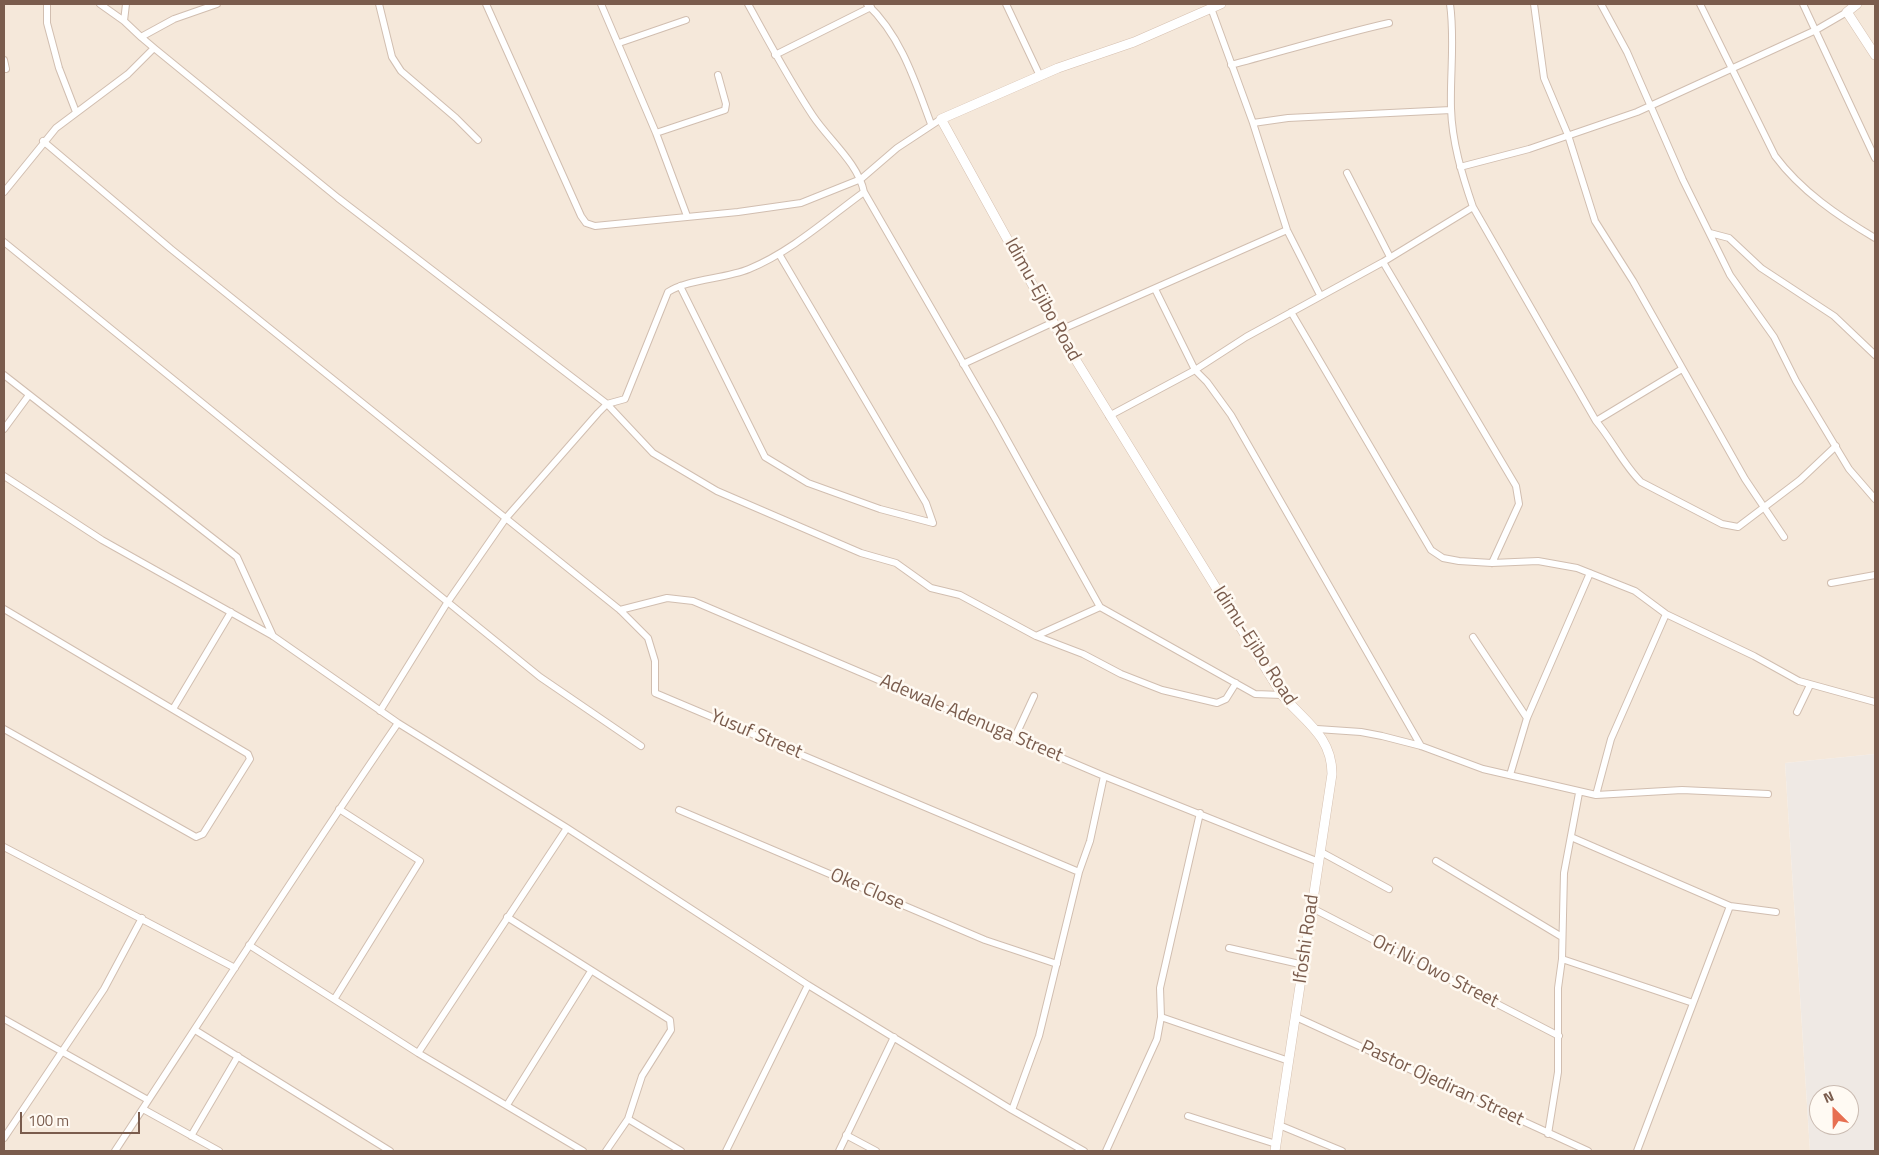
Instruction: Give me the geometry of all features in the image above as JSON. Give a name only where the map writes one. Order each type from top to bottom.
[{"type":"main road","points":[[1857,4],[1847,12],[1875,55]]},
{"type":"main road","points":[[941,118],[1040,76],[1134,42],[1218,5]]},
{"type":"main road","name":"Idimu-Ejibo Road","points":[[941,118],[1058,331],[1110,416],[1282,695],[1317,729]]},
{"type":"main road","name":"Ifoshi Road","points":[[1275,1148],[1321,852],[1332,763],[1329,750],[1317,729]]},
{"type":"street","points":[[47,4],[47,23],[59,68],[76,112]]},
{"type":"street","points":[[100,4],[124,21],[154,48],[338,198],[607,404],[653,453],[686,474],[787,523],[861,553],[896,563],[931,588],[960,595],[1036,636],[1083,654],[1121,674],[1162,690],[1217,703],[1226,699],[1236,683]]},
{"type":"street","points":[[124,21],[126,4]]},
{"type":"street","points":[[141,37],[174,19],[217,4]]},
{"type":"street","points":[[379,4],[392,57],[401,71],[456,118],[478,140]]},
{"type":"street","points":[[486,4],[581,216],[586,223],[595,226],[738,212],[801,203],[861,179],[897,148],[941,118]]},
{"type":"street","points":[[601,4],[656,133],[687,216]]},
{"type":"street","points":[[748,4],[775,55],[814,117],[861,179],[864,192],[1100,607],[1255,694],[1282,695]]},
{"type":"street","points":[[1006,4],[1040,76]]},
{"type":"street","points":[[1450,4],[1453,42],[1451,110],[1460,167],[1473,207],[1596,421],[1612,439],[1631,472],[1641,482],[1685,506],[1730,527],[1745,523],[1764,506],[1800,480],[1836,446]]},
{"type":"street","points":[[1534,4],[1544,78],[1568,135],[1595,221],[1633,281],[1744,480],[1784,537]]},
{"type":"street","points":[[1601,4],[1627,52],[1649,106],[1730,275],[1774,337],[1796,381],[1850,469],[1875,499]]},
{"type":"street","points":[[1700,4],[1776,156],[1787,172],[1801,186],[1846,221],[1875,238]]},
{"type":"street","points":[[1802,4],[1816,30],[1875,158]]},
{"type":"street","points":[[1218,5],[1231,65],[1253,123],[1287,230],[1320,295]]},
{"type":"street","points":[[775,55],[869,6],[881,19],[905,56],[931,124]]},
{"type":"street","points":[[1460,167],[1530,149],[1649,106],[1734,69],[1816,30],[1847,12]]},
{"type":"street","points":[[619,43],[686,20]]},
{"type":"street","points":[[1231,65],[1282,52],[1326,37],[1389,23]]},
{"type":"street","points":[[4,192],[43,141],[76,112],[128,74],[154,48]]},
{"type":"street","points":[[4,60],[6,69]]},
{"type":"street","points":[[656,133],[725,110],[726,104],[718,76]]},
{"type":"street","points":[[1253,123],[1288,118],[1451,110]]},
{"type":"street","name":"Yusuf Street","points":[[43,141],[171,249],[620,610],[648,638],[655,660],[655,693],[1079,872]]},
{"type":"street","points":[[1346,173],[1390,257]]},
{"type":"street","points":[[380,711],[447,603],[506,518],[607,404],[618,402],[629,393],[665,296],[680,286],[748,270],[779,254],[864,192]]},
{"type":"street","points":[[1110,416],[1195,370],[1246,336],[1383,262],[1473,207]]},
{"type":"street","points":[[1058,331],[1287,230]]},
{"type":"street","points":[[1710,234],[1729,238],[1762,268],[1834,316],[1875,355]]},
{"type":"street","points":[[4,242],[447,603],[540,676],[640,746]]},
{"type":"street","points":[[680,286],[765,457],[808,483],[880,509],[933,523],[926,503],[779,254]]},
{"type":"street","points":[[1383,262],[1516,486],[1519,504],[1492,563]]},
{"type":"street","points":[[1154,289],[1195,370],[1207,382],[1231,415],[1421,746]]},
{"type":"street","points":[[1291,312],[1431,550],[1443,558],[1492,563],[1538,561],[1577,568],[1635,591],[1666,614],[1810,685],[1875,701]]},
{"type":"street","points":[[963,364],[1054,322]]},
{"type":"street","points":[[1596,421],[1682,370]]},
{"type":"street","points":[[4,375],[237,557],[273,636]]},
{"type":"street","points":[[4,429],[29,395]]},
{"type":"street","points":[[4,476],[102,540],[273,636],[398,723],[567,828],[808,985],[1012,1110],[1084,1151]]},
{"type":"street","points":[[1510,775],[1527,718],[1590,573]]},
{"type":"street","points":[[1831,583],[1875,575]]},
{"type":"street","name":"Adewale Adenuga Street","points":[[620,610],[667,598],[693,601],[1104,776],[1318,862]]},
{"type":"street","points":[[1036,636],[1100,607]]},
{"type":"street","points":[[4,609],[173,709],[250,757],[250,761],[204,834],[196,838],[4,729]]},
{"type":"street","points":[[173,709],[231,612]]},
{"type":"street","points":[[1596,795],[1611,740],[1666,614]]},
{"type":"street","points":[[1473,637],[1527,718]]},
{"type":"street","points":[[1797,712],[1810,685]]},
{"type":"street","points":[[1015,737],[1034,696]]},
{"type":"street","points":[[115,1151],[195,1030],[248,945],[398,723]]},
{"type":"street","points":[[1317,729],[1360,732],[1421,746],[1466,764],[1596,795],[1682,790],[1768,794]]},
{"type":"street","points":[[1012,1110],[1040,1036],[1079,872],[1090,841],[1104,776]]},
{"type":"street","points":[[1548,1134],[1557,1083],[1559,1036],[1558,988],[1562,959],[1564,873],[1579,792]]},
{"type":"street","points":[[335,998],[420,861],[339,809]]},
{"type":"street","name":"Oke Close","points":[[680,810],[985,940],[1057,964]]},
{"type":"street","points":[[1106,1151],[1158,1039],[1161,1017],[1160,988],[1200,813]]},
{"type":"street","points":[[418,1053],[567,828]]},
{"type":"street","points":[[1571,837],[1730,906],[1776,912]]},
{"type":"street","points":[[4,847],[235,968]]},
{"type":"street","points":[[1321,852],[1389,889]]},
{"type":"street","points":[[1436,861],[1562,937]]},
{"type":"street","points":[[1637,1151],[1730,906]]},
{"type":"street","name":"Ori Ni Owo Street","points":[[1312,908],[1559,1036]]},
{"type":"street","points":[[507,917],[670,1020],[672,1024],[671,1030],[642,1076],[628,1118],[606,1151]]},
{"type":"street","points":[[4,1138],[104,989],[142,918]]},
{"type":"street","points":[[248,945],[335,998],[418,1053],[583,1151]]},
{"type":"street","points":[[1229,948],[1304,965]]},
{"type":"street","points":[[1562,959],[1693,1003]]},
{"type":"street","points":[[507,1105],[591,970]]},
{"type":"street","points":[[726,1151],[808,985]]},
{"type":"street","points":[[1161,1017],[1289,1061]]},
{"type":"street","name":"Pastor Ojediran Street","points":[[1296,1017],[1588,1151]]},
{"type":"street","points":[[4,1019],[148,1100]]},
{"type":"street","points":[[195,1030],[390,1151]]},
{"type":"street","points":[[839,1151],[894,1037]]},
{"type":"street","points":[[191,1136],[238,1056]]},
{"type":"street","points":[[143,1109],[219,1151]]},
{"type":"street","points":[[1188,1116],[1275,1148]]},
{"type":"street","points":[[628,1118],[681,1151]]},
{"type":"street","points":[[1279,1125],[1342,1151]]},
{"type":"street","points":[[846,1135],[876,1151]]},
{"type":"shaded area","points":[[4,4],[1875,4],[1875,754],[1785,763],[1810,1151],[4,1151]]},
{"type":"shaded area","points":[[1875,754],[1875,1151],[1810,1151],[1785,763]]}]
